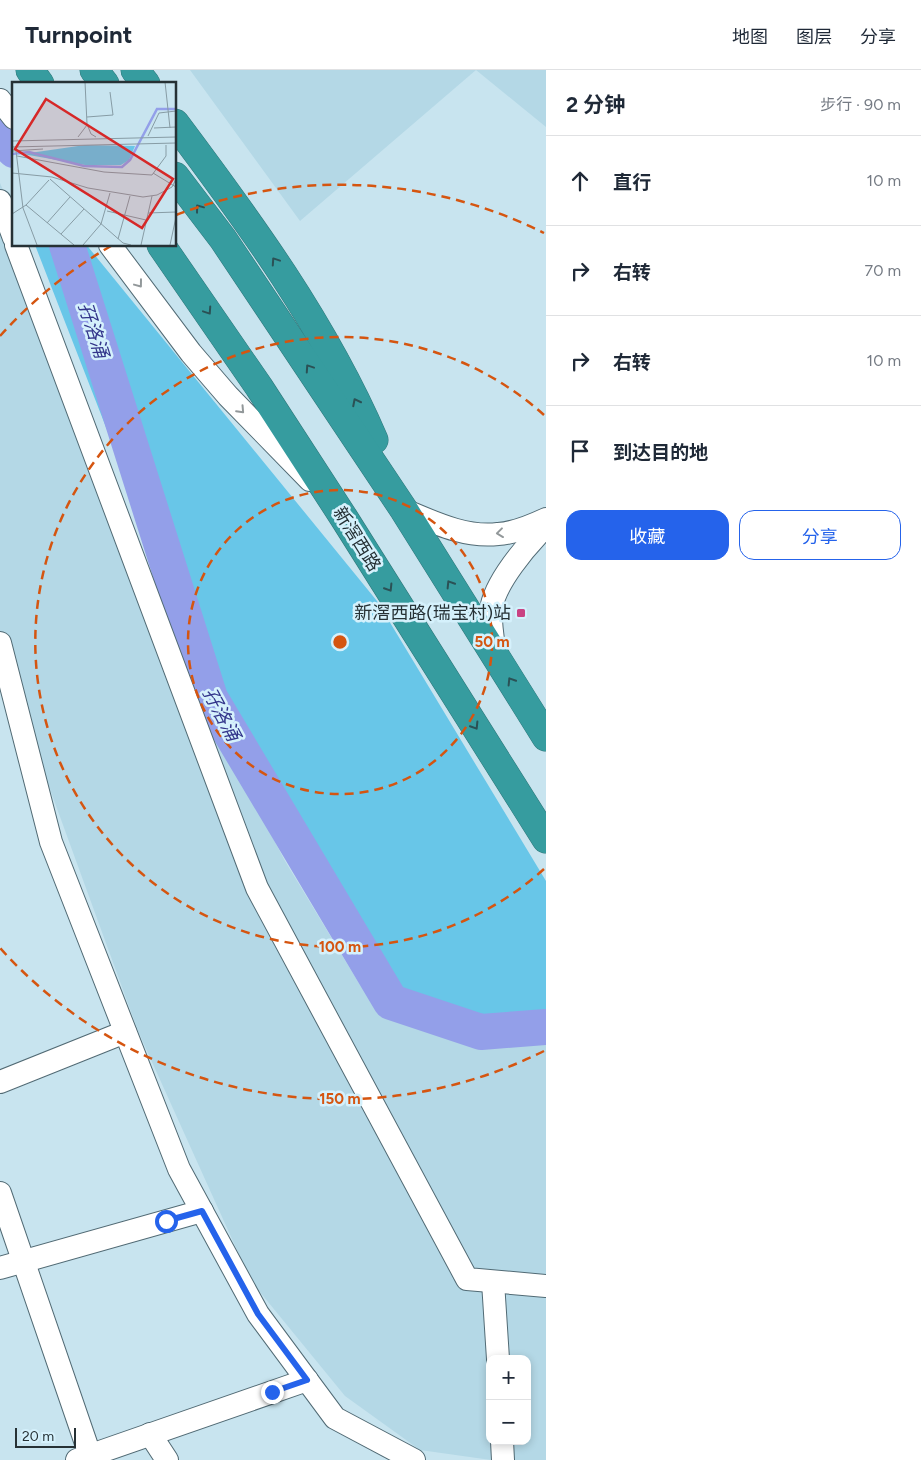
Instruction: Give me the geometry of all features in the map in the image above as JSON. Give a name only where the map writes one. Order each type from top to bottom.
[{"type":"highway","points":[[30,70],[39,82]]},
{"type":"highway","points":[[94,70],[103,82]]},
{"type":"highway","points":[[135,70],[144,82]]},
{"type":"highway","points":[[176,123],[247,220],[295,292],[334,360],[367,424],[404,510]]},
{"type":"highway","points":[[176,177],[223,239],[404,510],[546,737]]},
{"type":"highway","name":"新滘西路","points":[[162,246],[259,387],[344,518],[546,839]]},
{"type":"street","points":[[0,100],[12,115]]},
{"type":"street","points":[[0,202],[12,233]]},
{"type":"street","points":[[16,246],[257,888],[467,1279],[546,1286]]},
{"type":"street","points":[[111,246],[191,353],[266,437],[299,468],[344,518]]},
{"type":"street","points":[[404,510],[443,526],[469,532],[497,535],[524,529],[546,519]]},
{"type":"street","points":[[495,654],[491,610],[497,591],[526,546],[546,526]]},
{"type":"street","points":[[0,643],[51,842],[179,1169],[258,1314],[335,1418],[414,1460]]},
{"type":"street","points":[[0,1082],[125,1032]]},
{"type":"street","points":[[0,1193],[24,1262],[83,1458],[307,1380]]},
{"type":"street","points":[[0,1268],[202,1211]]},
{"type":"street","points":[[493,1282],[498,1355]]},
{"type":"street","points":[[150,1434],[167,1460]]},
{"type":"street","points":[[502,1445],[503,1460]]},
{"type":"shaded area","points":[[190,70],[476,70],[300,221]]},
{"type":"shaded area","points":[[476,70],[546,70],[546,127]]},
{"type":"shaded area","points":[[0,183],[12,211],[12,246],[27,246],[43,285],[158,598],[202,704],[285,861],[360,985],[466,1039],[546,1038],[546,1460],[491,1460],[420,1450],[345,1396],[251,1281],[138,1031],[0,652]]},
{"type":"shaded area","points":[[35,246],[88,246],[377,601],[546,881],[546,1012],[480,1020],[396,985],[225,700],[125,476]]},
{"type":"waterway","name":"孖洛涌","points":[[0,134],[12,148]]},
{"type":"waterway","name":"孖洛涌","points":[[67,246],[210,698],[391,1002],[481,1032],[546,1027]]},
{"type":"place","name":"新滘西路(瑞宝村)站","points":[[521,613]]},
{"type":"route","points":[[166,1221],[202,1211],[258,1314],[307,1380],[272,1392]]}]
